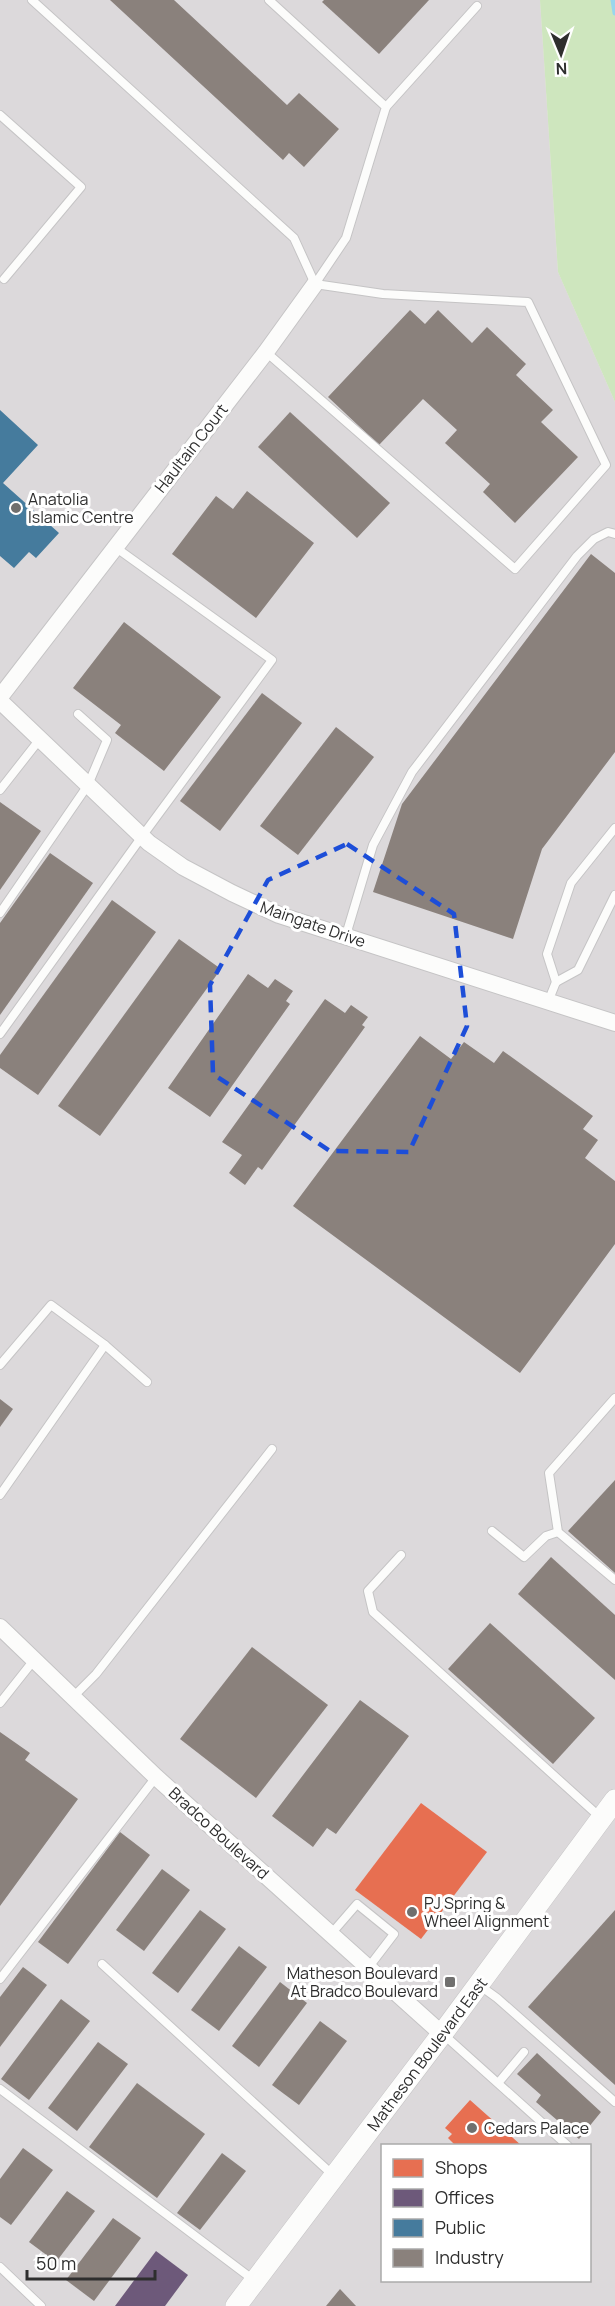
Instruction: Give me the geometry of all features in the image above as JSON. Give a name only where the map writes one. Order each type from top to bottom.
[{"type":"street","name":"Haultain Court","points":[[0,699],[266,352],[315,284]]},
{"type":"street","name":"Maingate Drive","points":[[0,699],[149,843],[183,867],[232,893],[279,915],[615,1023]]},
{"type":"street","name":"Bradco Boulevard","points":[[0,1628],[74,1696],[156,1777],[442,2034]]},
{"type":"street","name":"Matheson Boulevard East","points":[[236,2306],[442,2034],[615,1800]]},
{"type":"lane","points":[[32,0],[294,238],[315,284]]},
{"type":"lane","points":[[269,0],[386,107]]},
{"type":"lane","points":[[315,284],[346,238],[386,107],[477,6]]},
{"type":"lane","points":[[0,115],[81,187],[1,279]]},
{"type":"lane","points":[[266,352],[515,569],[606,465],[528,302],[383,294],[315,284]]},
{"type":"lane","points":[[346,936],[374,845],[412,772],[577,556],[594,539],[608,532],[615,534]]},
{"type":"lane","points":[[0,1034],[142,835],[272,660],[115,547]]},
{"type":"lane","points":[[0,913],[88,786],[107,740],[78,714]]},
{"type":"lane","points":[[0,790],[40,739]]},
{"type":"lane","points":[[556,982],[547,954],[571,883],[615,828]]},
{"type":"lane","points":[[548,1002],[556,982],[578,970],[615,895]]},
{"type":"lane","points":[[0,1365],[51,1305],[105,1345],[147,1382]]},
{"type":"lane","points":[[0,1495],[105,1345]]},
{"type":"lane","points":[[615,1398],[549,1473],[558,1532],[615,1580]]},
{"type":"lane","points":[[74,1696],[96,1674],[272,1449]]},
{"type":"lane","points":[[492,1531],[524,1557],[546,1536],[558,1532]]},
{"type":"lane","points":[[401,1555],[368,1591],[373,1612],[602,1818]]},
{"type":"lane","points":[[0,1703],[34,1660]]},
{"type":"lane","points":[[0,1979],[156,1777]]},
{"type":"lane","points":[[331,1934],[357,1904],[394,1934],[368,1968]]},
{"type":"lane","points":[[102,1964],[335,2176]]},
{"type":"lane","points":[[478,1985],[497,1998],[615,2102]]},
{"type":"lane","points":[[442,2034],[567,2144]]},
{"type":"lane","points":[[499,2082],[524,2052]]},
{"type":"lane","points":[[0,2089],[255,2281]]},
{"type":"lane","points":[[0,2268],[41,2306]]},
{"type":"highlighted area","points":[[347,844],[454,914],[467,1026],[409,1152],[330,1151],[213,1074],[210,985],[268,880]]},
{"type":"shaded area","points":[[0,0],[540,0],[558,272],[615,402],[615,2306],[0,2306]]},
{"type":"green space","points":[[540,0],[615,0],[615,402],[558,272]]},
{"type":"building: Shops","points":[[421,1803],[487,1852],[421,1939],[355,1890]]},
{"type":"building: Shops","points":[[470,2100],[520,2144],[454,2144],[448,2138],[452,2134],[445,2128]]},
{"type":"building: Offices","points":[[156,2251],[188,2275],[165,2306],[115,2306]]},
{"type":"building: Public","name":"Anatolia Islamic Centre","points":[[0,410],[38,445],[3,483],[59,533],[36,558],[29,552],[14,568],[0,556]]},
{"type":"building: Industry","points":[[110,0],[174,0],[287,105],[299,93],[339,129],[304,167],[289,153],[283,160]]},
{"type":"building: Industry","points":[[324,0],[429,0],[379,54],[322,2]]},
{"type":"building: Industry","points":[[410,310],[425,324],[438,310],[472,343],[487,327],[526,364],[516,375],[553,410],[541,422],[578,457],[515,523],[483,492],[490,484],[445,443],[457,430],[423,399],[379,445],[328,397]]},
{"type":"building: Industry","points":[[290,412],[390,503],[357,538],[258,447]]},
{"type":"building: Industry","points":[[247,491],[314,543],[256,618],[172,554],[216,496],[233,509]]},
{"type":"building: Industry","points":[[591,554],[615,573],[615,752],[542,849],[513,939],[373,892],[402,804]]},
{"type":"building: Industry","points":[[124,622],[221,697],[164,771],[115,733],[121,725],[73,688]]},
{"type":"building: Industry","points":[[262,693],[302,723],[220,831],[180,801]]},
{"type":"building: Industry","points":[[336,727],[374,757],[298,855],[260,826]]},
{"type":"building: Industry","points":[[0,802],[41,831],[0,890]]},
{"type":"building: Industry","points":[[50,853],[93,883],[0,1015],[0,923]]},
{"type":"building: Industry","points":[[112,900],[156,932],[38,1095],[0,1068],[0,1055]]},
{"type":"building: Industry","points":[[179,939],[221,969],[100,1136],[58,1106]]},
{"type":"building: Industry","points":[[248,974],[268,988],[275,979],[293,991],[286,1001],[290,1004],[210,1117],[168,1088]]},
{"type":"building: Industry","points":[[325,999],[345,1013],[351,1005],[368,1017],[362,1025],[365,1027],[262,1170],[258,1167],[245,1185],[229,1173],[242,1155],[222,1142]]},
{"type":"building: Industry","points":[[420,1036],[451,1059],[464,1042],[494,1063],[503,1051],[593,1116],[583,1129],[598,1140],[585,1158],[615,1181],[615,1244],[520,1373],[293,1206]]},
{"type":"building: Industry","points":[[0,1399],[13,1409],[0,1427]]},
{"type":"building: Industry","points":[[615,1480],[615,1573],[568,1531]]},
{"type":"building: Industry","points":[[551,1557],[615,1615],[615,1680],[518,1594]]},
{"type":"building: Industry","points":[[490,1623],[595,1718],[553,1764],[448,1669]]},
{"type":"building: Industry","points":[[252,1647],[328,1705],[256,1798],[180,1739]]},
{"type":"building: Industry","points":[[360,1700],[409,1736],[336,1834],[327,1828],[313,1847],[272,1816]]},
{"type":"building: Industry","points":[[0,1732],[30,1753],[25,1760],[78,1799],[0,1906]]},
{"type":"building: Industry","points":[[120,1832],[150,1855],[68,1964],[38,1942]]},
{"type":"building: Industry","points":[[162,1869],[190,1890],[144,1951],[116,1930]]},
{"type":"building: Industry","points":[[200,1910],[226,1929],[178,1993],[152,1973]]},
{"type":"building: Industry","points":[[615,1910],[615,2085],[528,2007]]},
{"type":"building: Industry","points":[[239,1946],[267,1967],[219,2031],[191,2010]]},
{"type":"building: Industry","points":[[23,1967],[47,1985],[0,2047],[0,1997]]},
{"type":"building: Industry","points":[[280,1982],[307,2003],[259,2067],[232,2046]]},
{"type":"building: Industry","points":[[61,1999],[90,2021],[29,2100],[1,2079]]},
{"type":"building: Industry","points":[[320,2021],[347,2041],[299,2105],[272,2085]]},
{"type":"building: Industry","points":[[98,2042],[128,2064],[77,2131],[48,2108]]},
{"type":"building: Industry","points":[[537,2053],[601,2112],[579,2139],[536,2102],[541,2095],[517,2074]]},
{"type":"building: Industry","points":[[137,2083],[205,2134],[157,2198],[89,2147]]},
{"type":"building: Industry","points":[[23,2148],[53,2170],[11,2225],[0,2217],[0,2179]]},
{"type":"building: Industry","points":[[222,2153],[246,2171],[200,2230],[177,2213]]},
{"type":"building: Industry","points":[[67,2191],[95,2211],[56,2262],[29,2242]]},
{"type":"building: Industry","points":[[113,2218],[141,2238],[94,2301],[66,2280]]},
{"type":"building: Industry","points":[[340,2289],[356,2306],[326,2306]]},
{"type":"waterway","points":[[613,0],[615,13]]},
{"type":"place","name":"Anatolia Islamic Centre","points":[[16,508]]},
{"type":"place","name":"PJ Spring & Wheel Alignment","points":[[412,1912]]},
{"type":"place","name":"Matheson Boulevard At Bradco Boulevard","points":[[450,1982]]},
{"type":"place","name":"Cedars Palace","points":[[472,2128]]}]
